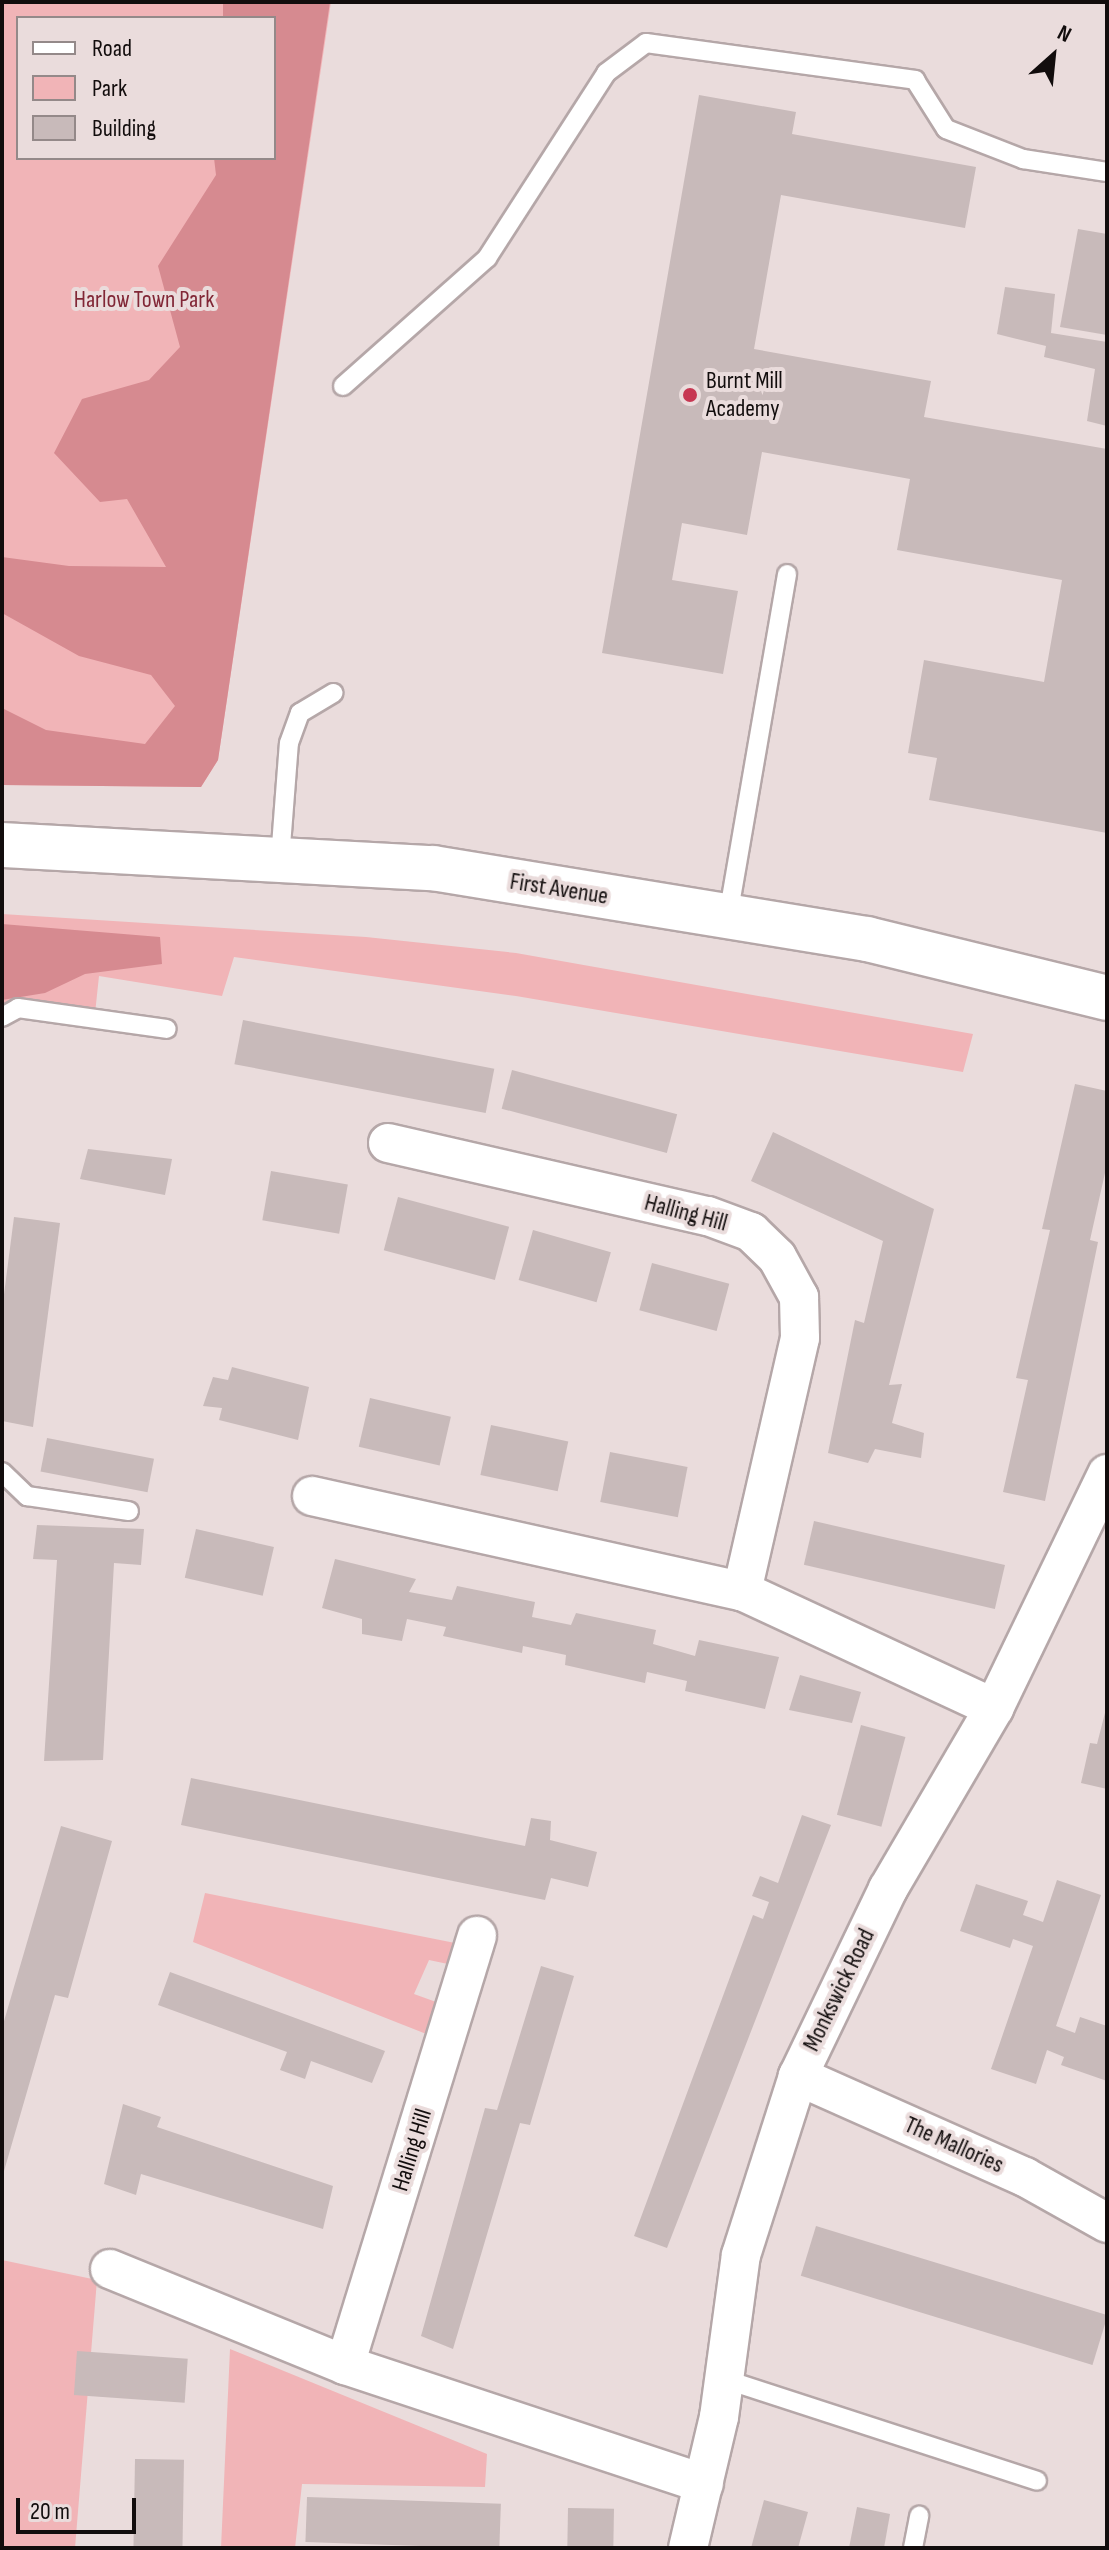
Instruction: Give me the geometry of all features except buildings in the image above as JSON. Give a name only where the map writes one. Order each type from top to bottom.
[{"type":"street","name":"First Avenue","points":[[2,845],[433,868],[867,939],[1107,998]]},
{"type":"street","name":"Halling Hill","points":[[388,1143],[708,1216],[751,1232],[777,1257],[799,1297],[800,1338],[742,1591]]},
{"type":"street","name":"Monkswick Road","points":[[688,2548],[724,2379],[741,2255],[798,2076],[888,1889],[994,1708],[1107,1474]]},
{"type":"street","points":[[312,1496],[742,1591],[994,1708]]},
{"type":"street","name":"Halling Hill","points":[[345,2365],[477,1936]]},
{"type":"street","name":"The Mallories","points":[[798,2076],[1025,2177],[1107,2223]]},
{"type":"street","points":[[110,2269],[345,2365],[704,2484]]},
{"type":"lane","points":[[343,386],[487,258],[606,73],[646,43],[915,80],[946,129],[1023,159],[1107,172]]},
{"type":"lane","points":[[728,916],[787,574]]},
{"type":"lane","points":[[280,859],[289,743],[300,713],[333,693]]},
{"type":"lane","points":[[2,1017],[18,1008],[167,1029]]},
{"type":"lane","points":[[2,1472],[27,1496],[129,1511]]},
{"type":"lane","points":[[724,2379],[1037,2481]]},
{"type":"lane","points":[[913,2548],[919,2516]]},
{"type":"green space","name":"Harlow Town Park","points":[[2,2],[331,2],[218,760],[201,787],[2,785]]},
{"type":"green space","points":[[2,914],[366,937],[516,953],[973,1034],[963,1072],[516,996],[234,957],[222,996],[99,976],[94,1023],[24,1015],[2,1029]]},
{"type":"green space","points":[[205,1893],[465,1945],[462,1967],[429,1960],[414,1994],[450,2007],[439,2039],[193,1942]]},
{"type":"green space","points":[[2,2260],[97,2280],[75,2548],[2,2548]]},
{"type":"green space","points":[[230,2349],[487,2454],[485,2487],[302,2484],[295,2548],[221,2548]]},
{"type":"shaded area","points":[[223,2],[330,2],[218,760],[201,787],[2,785],[2,708],[46,730],[145,744],[175,706],[151,675],[79,656],[2,613],[2,557],[69,566],[166,567],[127,499],[100,502],[54,453],[82,399],[149,380],[180,347],[158,266],[216,175],[214,160],[276,160],[276,16],[223,16]]},
{"type":"shaded area","points":[[2,924],[160,937],[162,964],[85,974],[45,993],[2,1000]]},
{"type":"place","name":"Burnt Mill Academy","points":[[690,395]]}]
